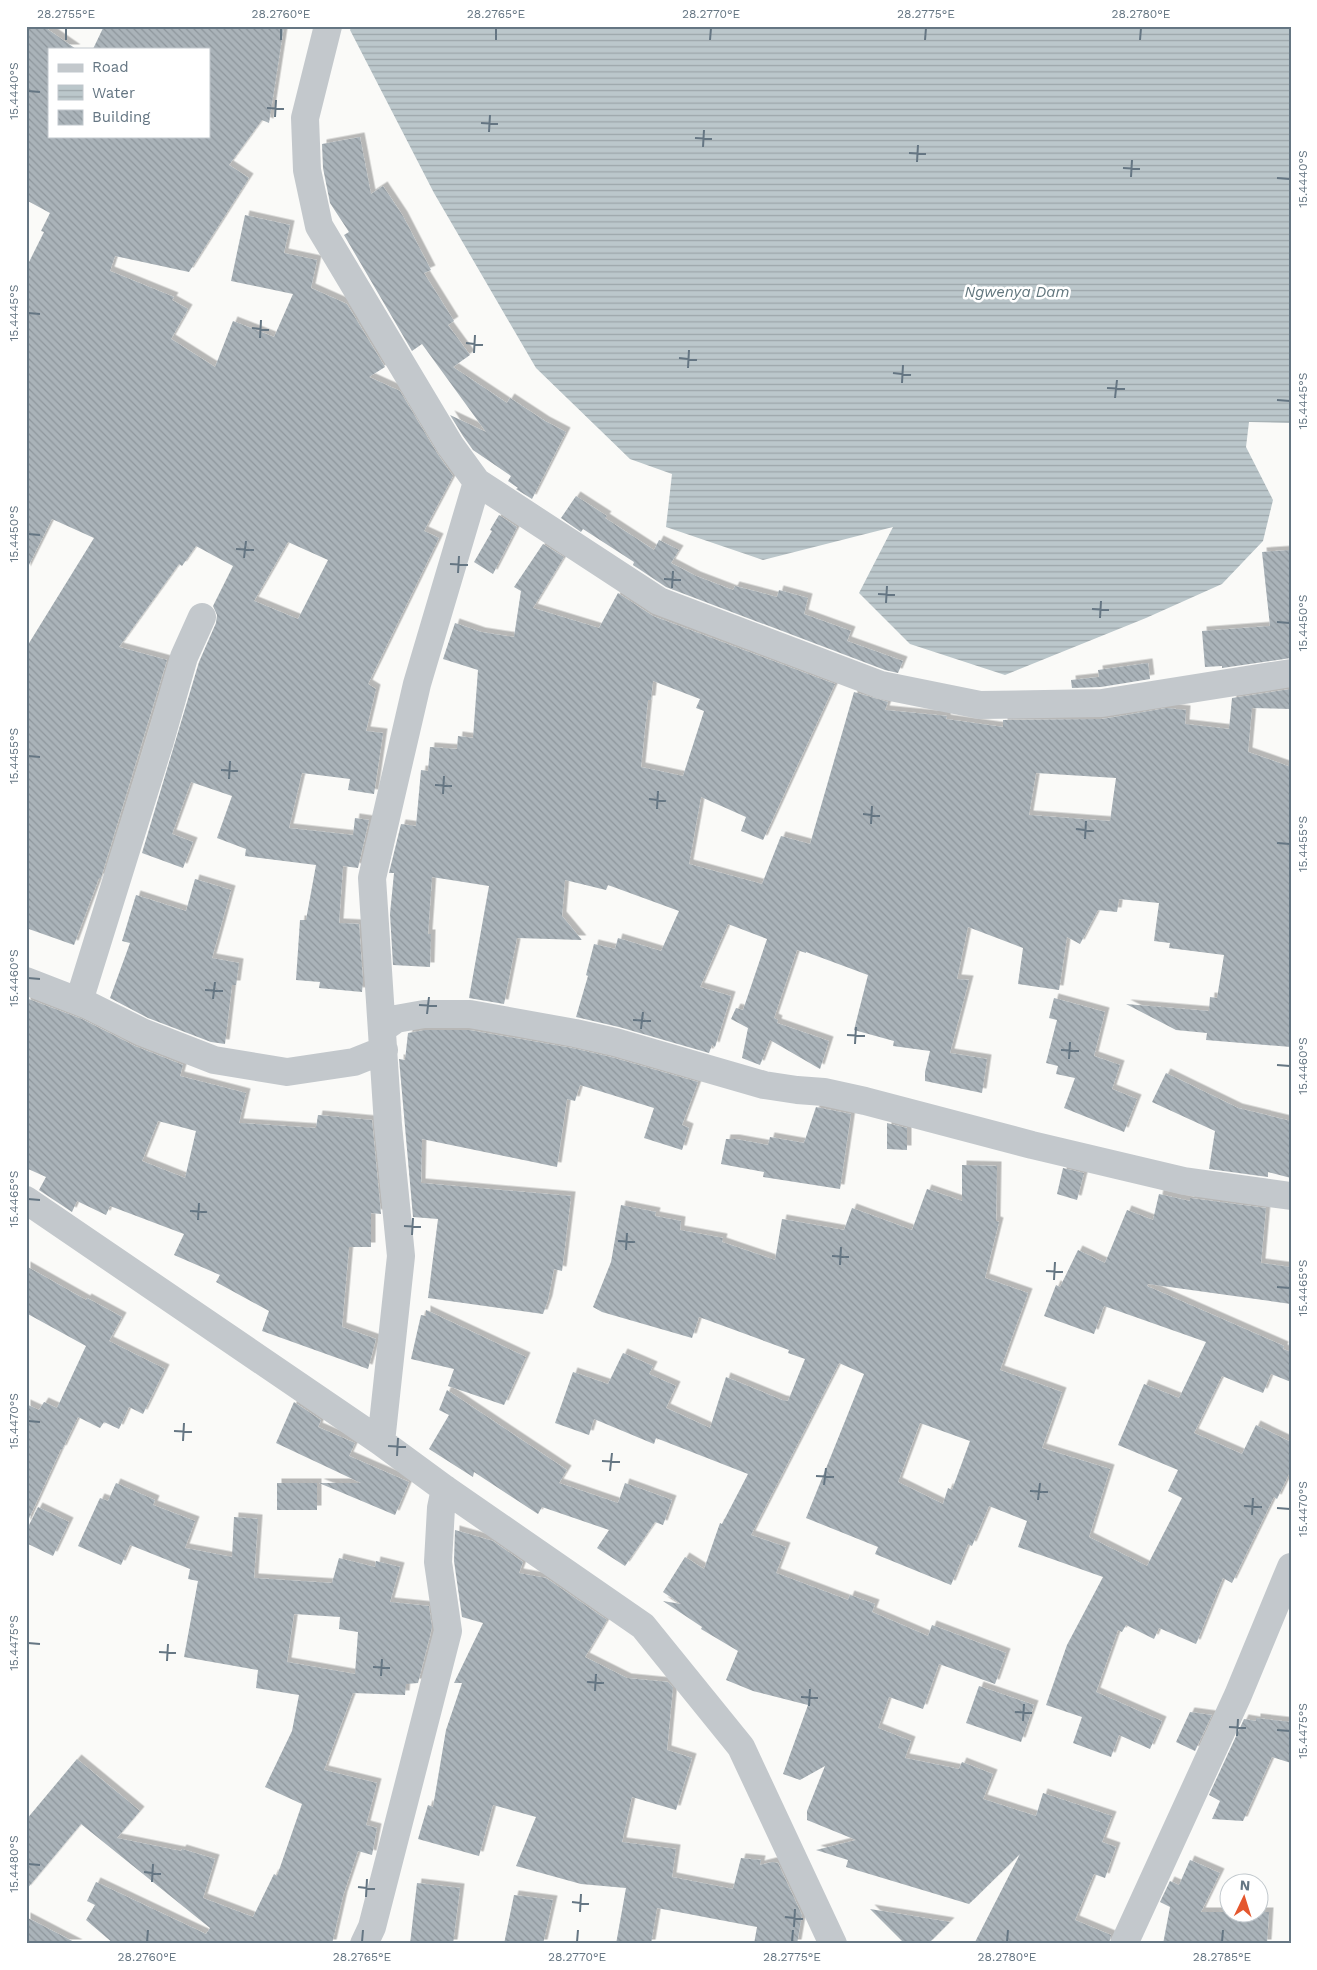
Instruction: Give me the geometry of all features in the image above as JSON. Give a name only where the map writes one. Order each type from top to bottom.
[{"type":"street","points":[[328,26],[305,118],[307,170],[319,226],[450,445],[477,482],[659,601],[881,684],[980,705],[1102,703],[1291,673]]},
{"type":"street","points":[[381,1442],[402,1256],[388,1125],[372,878],[417,684],[477,482]]},
{"type":"street","points":[[79,1001],[160,741],[184,657],[202,617]]},
{"type":"street","points":[[26,981],[79,1001],[142,1032],[214,1060],[287,1072],[354,1062],[383,1040],[396,1020],[424,1014],[470,1014],[616,1042],[764,1085],[824,1092],[865,1101],[1032,1146],[1184,1181],[1291,1196]]},
{"type":"street","points":[[26,1200],[381,1442],[445,1489],[643,1626],[741,1747],[832,1944]]},
{"type":"street","points":[[364,1944],[372,1927],[448,1631],[438,1562],[441,1508],[445,1489]]},
{"type":"street","points":[[1124,1944],[1238,1695],[1291,1567]]},
{"type":"water","name":"Ngwenya Dam","points":[[352,26],[1291,26],[1291,423],[1249,422],[1246,447],[1273,500],[1263,541],[1222,584],[1146,618],[1005,675],[910,644],[859,593],[893,527],[763,560],[666,527],[672,474],[630,459],[536,368],[434,193],[350,30]]},
{"type":"building","points":[[26,26],[43,26],[75,48],[48,48],[48,138],[210,138],[210,48],[93,48],[104,26],[284,26],[269,123],[262,120],[229,165],[249,178],[189,272],[115,256],[110,271],[174,297],[172,300],[188,309],[171,339],[215,367],[233,321],[274,337],[293,294],[231,281],[245,215],[290,225],[284,253],[317,260],[311,288],[347,304],[385,367],[369,377],[400,391],[453,476],[424,531],[439,538],[368,684],[376,689],[366,731],[383,733],[374,794],[348,790],[350,779],[302,773],[289,828],[353,835],[355,818],[369,820],[358,868],[343,866],[339,923],[359,924],[362,992],[319,988],[320,982],[296,980],[300,920],[306,920],[316,865],[245,856],[246,849],[217,838],[232,796],[191,782],[172,834],[193,842],[183,868],[142,853],[199,662],[216,623],[217,615],[213,606],[233,566],[196,546],[182,566],[179,564],[119,647],[167,660],[101,878],[99,878],[74,945],[26,928],[26,648],[94,538],[52,519],[26,571],[26,268],[44,232],[41,231],[50,213],[26,200]],"holes":[[[288,542],[328,560],[298,619],[254,601]]]},
{"type":"building","points":[[360,137],[371,194],[383,186],[403,216],[431,270],[424,273],[454,321],[448,325],[470,355],[453,367],[507,403],[510,398],[566,432],[532,499],[516,489],[518,488],[508,481],[511,476],[473,450],[463,436],[450,415],[486,432],[422,344],[412,351],[344,235],[349,232],[330,203],[323,168],[322,144]]},
{"type":"building","points":[[576,496],[607,516],[605,518],[654,550],[659,540],[679,550],[671,563],[696,576],[733,590],[735,586],[777,597],[779,590],[808,598],[804,614],[851,631],[847,641],[903,661],[898,673],[885,670],[666,587],[633,565],[634,562],[583,529],[581,532],[561,518]]},
{"type":"building","points":[[499,515],[517,527],[493,574],[474,562]]},
{"type":"building","points":[[543,544],[564,557],[533,608],[599,628],[618,593],[653,616],[835,684],[763,840],[741,831],[746,817],[701,797],[689,864],[762,884],[781,836],[810,844],[854,692],[888,702],[885,710],[947,716],[946,719],[1003,727],[1003,720],[1102,719],[1167,708],[1186,710],[1185,724],[1229,729],[1232,698],[1291,689],[1291,709],[1252,708],[1248,752],[1291,767],[1291,1047],[1206,1040],[1207,1033],[1176,1030],[1126,1004],[1209,1011],[1210,997],[1217,998],[1224,955],[1169,948],[1170,943],[1154,941],[1159,903],[1119,899],[1117,912],[1098,910],[1080,944],[1067,937],[1059,990],[1018,984],[1023,948],[968,927],[957,979],[969,980],[950,1053],[987,1059],[982,1093],[925,1081],[930,1051],[893,1046],[894,1041],[854,1030],[868,975],[797,950],[774,1018],[778,1020],[777,1023],[829,1041],[820,1069],[770,1040],[760,1065],[742,1058],[748,1028],[731,1019],[736,1008],[743,1010],[767,939],[728,924],[700,987],[731,996],[715,1047],[712,1045],[709,1053],[619,1027],[576,1017],[588,976],[586,975],[594,944],[615,949],[618,938],[661,951],[679,911],[608,885],[606,890],[565,880],[562,916],[582,940],[517,938],[504,1004],[469,998],[489,886],[432,877],[428,934],[431,934],[430,967],[393,965],[390,914],[394,873],[389,873],[401,824],[416,826],[421,770],[428,771],[430,747],[457,749],[458,736],[473,738],[478,670],[443,659],[455,623],[481,632],[514,637],[521,591],[514,587]],"holes":[[[653,681],[700,699],[696,708],[704,711],[683,776],[641,767],[648,700],[651,700]],[[1036,773],[1116,778],[1110,821],[1029,815]]]},
{"type":"building","points":[[1291,550],[1291,658],[1222,668],[1222,666],[1205,667],[1202,631],[1270,626],[1262,552]]},
{"type":"building","points":[[1148,663],[1150,679],[1101,687],[1072,688],[1071,680],[1099,677],[1098,670]]},
{"type":"building","points":[[195,879],[231,890],[212,958],[239,963],[236,985],[232,985],[225,1044],[211,1042],[148,1018],[110,998],[130,943],[122,941],[136,895],[186,911]]},
{"type":"building","points":[[26,998],[82,1019],[135,1046],[183,1065],[180,1076],[246,1093],[239,1123],[316,1128],[318,1115],[372,1120],[381,1214],[371,1213],[371,1247],[349,1247],[342,1327],[376,1339],[368,1369],[262,1331],[269,1311],[216,1282],[220,1275],[174,1255],[184,1234],[110,1206],[106,1215],[77,1201],[72,1212],[39,1190],[46,1177],[26,1168]],"holes":[[[158,1121],[196,1131],[185,1178],[142,1161]]]},
{"type":"building","points":[[1054,998],[1105,1012],[1094,1056],[1120,1065],[1112,1089],[1137,1099],[1124,1132],[1064,1108],[1075,1078],[1056,1074],[1058,1066],[1046,1063],[1057,1020],[1049,1018]]},
{"type":"building","points":[[425,1030],[469,1030],[572,1048],[698,1082],[682,1125],[689,1128],[682,1150],[644,1138],[654,1108],[580,1085],[575,1101],[567,1099],[557,1167],[422,1139],[421,1183],[571,1196],[562,1271],[554,1269],[548,1300],[543,1314],[428,1298],[438,1219],[413,1217],[399,1059],[405,1060],[408,1033]]},
{"type":"building","points":[[1166,1073],[1238,1108],[1291,1121],[1291,1178],[1268,1172],[1268,1177],[1209,1169],[1215,1131],[1152,1102]]},
{"type":"building","points":[[816,1107],[851,1114],[840,1189],[763,1177],[764,1172],[721,1164],[726,1139],[768,1145],[770,1137],[804,1143]]},
{"type":"building","points":[[887,1123],[907,1128],[907,1150],[887,1149]]},
{"type":"building","points":[[962,1165],[997,1166],[996,1221],[999,1222],[985,1278],[1028,1293],[1000,1370],[1062,1392],[1042,1448],[1110,1469],[1089,1537],[1147,1566],[1182,1498],[1168,1491],[1178,1470],[1118,1445],[1144,1384],[1179,1398],[1206,1342],[1104,1306],[1094,1334],[1044,1316],[1056,1285],[1060,1287],[1078,1250],[1105,1263],[1127,1210],[1153,1220],[1159,1194],[1190,1201],[1190,1198],[1266,1208],[1261,1263],[1291,1267],[1291,1304],[1148,1284],[1147,1286],[1284,1346],[1283,1349],[1291,1352],[1291,1382],[1271,1374],[1263,1393],[1222,1376],[1194,1433],[1242,1454],[1256,1425],[1291,1442],[1291,1470],[1277,1499],[1274,1497],[1232,1583],[1223,1578],[1196,1644],[1159,1628],[1154,1639],[1126,1625],[1122,1632],[1118,1630],[1096,1692],[1162,1721],[1150,1749],[1119,1735],[1111,1757],[1073,1743],[1082,1717],[1046,1705],[1067,1645],[1103,1577],[1018,1547],[1027,1521],[989,1506],[972,1546],[968,1544],[951,1585],[875,1554],[878,1547],[806,1518],[864,1374],[839,1363],[751,1535],[786,1547],[776,1573],[848,1600],[850,1595],[875,1604],[872,1612],[928,1636],[932,1625],[1006,1653],[995,1684],[939,1664],[923,1709],[889,1697],[878,1728],[911,1741],[905,1758],[959,1769],[962,1762],[993,1774],[983,1799],[1036,1816],[1043,1793],[1112,1816],[1102,1842],[1116,1847],[1105,1878],[1094,1874],[1075,1920],[1111,1935],[1109,1944],[974,1944],[1020,1854],[969,1904],[846,1867],[848,1860],[816,1850],[856,1840],[807,1820],[807,1811],[825,1766],[800,1780],[783,1774],[808,1705],[753,1691],[726,1680],[738,1651],[701,1629],[702,1627],[663,1601],[681,1604],[663,1592],[685,1557],[704,1569],[720,1523],[722,1524],[748,1474],[656,1438],[654,1444],[594,1419],[589,1435],[555,1423],[573,1372],[608,1384],[623,1353],[653,1366],[649,1374],[676,1386],[666,1408],[710,1428],[726,1377],[788,1401],[805,1359],[788,1353],[789,1350],[699,1317],[692,1338],[602,1312],[593,1307],[611,1262],[621,1205],[656,1212],[655,1216],[681,1221],[680,1230],[723,1238],[722,1242],[775,1260],[782,1219],[844,1230],[852,1208],[912,1230],[927,1189],[962,1201]],"holes":[[[920,1423],[970,1441],[952,1490],[948,1488],[943,1504],[898,1482]]]},
{"type":"building","points":[[1063,1168],[1084,1173],[1077,1200],[1057,1194]]},
{"type":"building","points":[[26,1266],[86,1300],[87,1298],[122,1317],[109,1341],[165,1369],[143,1414],[129,1407],[119,1429],[104,1422],[100,1428],[78,1417],[26,1525],[26,1404],[39,1410],[44,1402],[57,1408],[86,1346],[26,1313]]},
{"type":"building","points":[[426,1310],[526,1357],[504,1405],[448,1386],[454,1369],[411,1359],[421,1315],[426,1316]]},
{"type":"building","points":[[447,1390],[567,1470],[559,1483],[618,1503],[625,1483],[672,1500],[663,1525],[655,1522],[625,1566],[597,1548],[609,1530],[542,1507],[538,1514],[474,1472],[473,1477],[429,1449],[449,1415],[439,1410]]},
{"type":"building","points":[[294,1402],[321,1420],[318,1427],[355,1443],[349,1456],[409,1482],[395,1515],[319,1483],[361,1483],[276,1443]]},
{"type":"building","points":[[116,1483],[155,1500],[153,1505],[195,1521],[185,1548],[232,1557],[234,1517],[258,1519],[254,1578],[332,1583],[339,1558],[375,1567],[376,1561],[400,1567],[390,1602],[429,1606],[432,1627],[418,1683],[406,1684],[405,1695],[353,1693],[324,1770],[377,1783],[366,1825],[377,1828],[372,1855],[358,1851],[343,1896],[332,1944],[114,1944],[86,1920],[95,1905],[87,1901],[96,1882],[206,1934],[210,1928],[81,1824],[26,1890],[26,1820],[77,1759],[140,1811],[117,1838],[181,1851],[182,1849],[215,1859],[203,1898],[253,1917],[274,1874],[277,1876],[302,1804],[265,1787],[292,1731],[299,1695],[256,1688],[258,1670],[184,1657],[198,1581],[188,1579],[190,1569],[130,1545],[121,1565],[78,1546],[100,1498],[108,1501]],"holes":[[[294,1614],[340,1617],[339,1629],[358,1632],[355,1674],[287,1662]]]},
{"type":"building","points":[[277,1483],[317,1483],[317,1510],[277,1510]]},
{"type":"building","points":[[38,1507],[69,1522],[53,1556],[26,1543],[26,1531]]},
{"type":"building","points":[[455,1530],[493,1541],[523,1562],[519,1573],[546,1578],[607,1620],[585,1657],[627,1678],[668,1682],[673,1687],[667,1750],[692,1758],[676,1810],[632,1797],[622,1842],[676,1849],[672,1877],[733,1889],[741,1858],[761,1860],[760,1865],[772,1862],[778,1863],[802,1915],[797,1944],[754,1944],[757,1927],[657,1908],[651,1944],[616,1944],[626,1888],[581,1884],[516,1866],[536,1817],[493,1805],[479,1856],[418,1839],[428,1805],[433,1807],[446,1730],[462,1683],[454,1683],[483,1623],[462,1617],[454,1561]]},
{"type":"building","points":[[979,1686],[1034,1705],[1021,1742],[966,1723]]},
{"type":"building","points":[[1190,1712],[1212,1715],[1195,1751],[1176,1742]]},
{"type":"building","points":[[1256,1718],[1291,1722],[1291,1763],[1272,1757],[1243,1821],[1212,1819],[1220,1801],[1209,1795],[1244,1719],[1256,1721]]},
{"type":"building","points":[[1190,1860],[1220,1873],[1201,1912],[1220,1912],[1220,1922],[1268,1922],[1267,1944],[1163,1944],[1170,1907],[1160,1902],[1170,1881],[1179,1885]]},
{"type":"building","points":[[417,1883],[460,1888],[453,1944],[410,1944]]},
{"type":"building","points":[[514,1895],[553,1900],[543,1944],[504,1944]]},
{"type":"building","points":[[870,1909],[950,1922],[928,1944],[905,1944]]},
{"type":"building","points":[[26,1917],[78,1944],[26,1944]]}]
